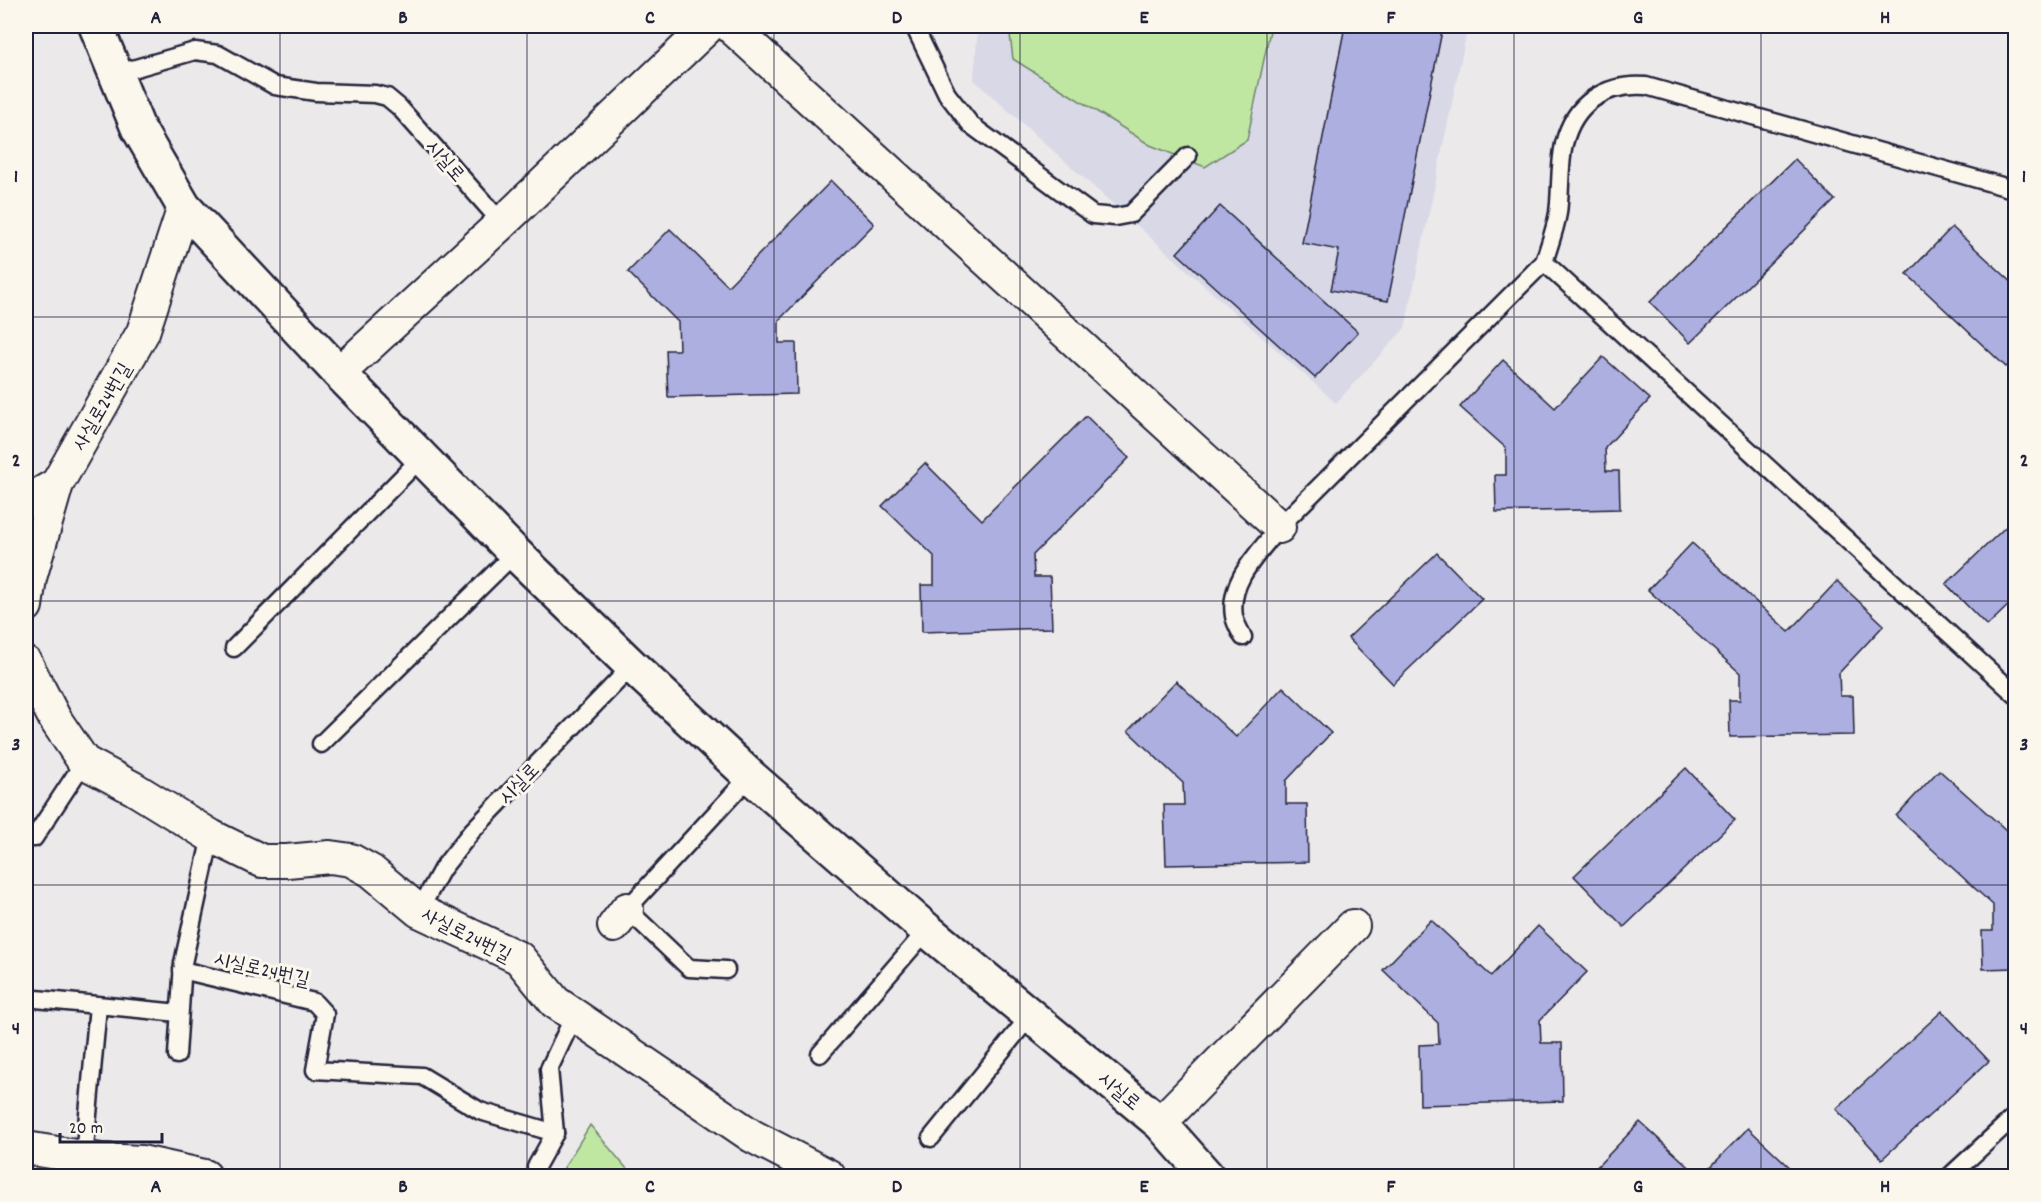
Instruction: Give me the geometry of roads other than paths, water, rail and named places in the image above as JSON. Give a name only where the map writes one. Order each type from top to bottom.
[{"type":"main road","name":"시실로","points":[[96,26],[138,128],[184,207],[339,373],[515,553],[750,776],[927,930],[1160,1123],[1202,1174]]},
{"type":"street","points":[[339,373],[502,223],[709,26]]},
{"type":"street","points":[[730,26],[1279,527]]},
{"type":"street","name":"사실로24번길","points":[[26,606],[30,578],[57,484],[143,332],[184,207]]},
{"type":"street","points":[[26,502],[57,484]]},
{"type":"street","name":"사실로24번길","points":[[26,663],[55,718],[84,762],[133,788],[211,836],[262,861],[330,857],[351,860],[371,871],[419,911],[519,958],[555,1002],[574,1016],[752,1136],[829,1176]]},
{"type":"street","points":[[1160,1123],[1353,926]]},
{"type":"street","points":[[26,1148],[141,1169],[205,1176]]},
{"type":"lane","points":[[914,26],[947,94],[971,125],[1093,215],[1115,217],[1131,214],[1188,156]]},
{"type":"lane","name":"시실로","points":[[115,74],[195,51],[218,54],[275,86],[316,92],[375,94],[387,97],[399,107],[502,223]]},
{"type":"lane","points":[[1243,638],[1234,617],[1233,596],[1242,574],[1279,527],[1544,262],[1558,213],[1561,166],[1568,130],[1578,113],[1606,90],[1646,86],[2016,190]]},
{"type":"lane","points":[[1544,262],[2016,696]]},
{"type":"lane","points":[[234,648],[422,457]]},
{"type":"lane","points":[[321,744],[515,553]]},
{"type":"lane","name":"시실로","points":[[419,911],[442,869],[472,831],[632,666]]},
{"type":"lane","points":[[26,837],[34,838],[84,762]]},
{"type":"lane","points":[[726,970],[689,968],[620,917],[750,776]]},
{"type":"lane","points":[[177,1055],[182,970],[211,836]]},
{"type":"lane","points":[[820,1054],[927,930]]},
{"type":"lane","name":"시실로24번길","points":[[182,970],[314,1002],[325,1014],[315,1070],[422,1076],[480,1111],[555,1133]]},
{"type":"lane","points":[[26,998],[179,1013]]},
{"type":"lane","points":[[84,1158],[99,1006]]},
{"type":"lane","points":[[536,1167],[555,1133],[549,1068],[574,1016]]},
{"type":"lane","points":[[931,1138],[1030,1016]]},
{"type":"lane","points":[[1950,1176],[2016,1115]]}]
